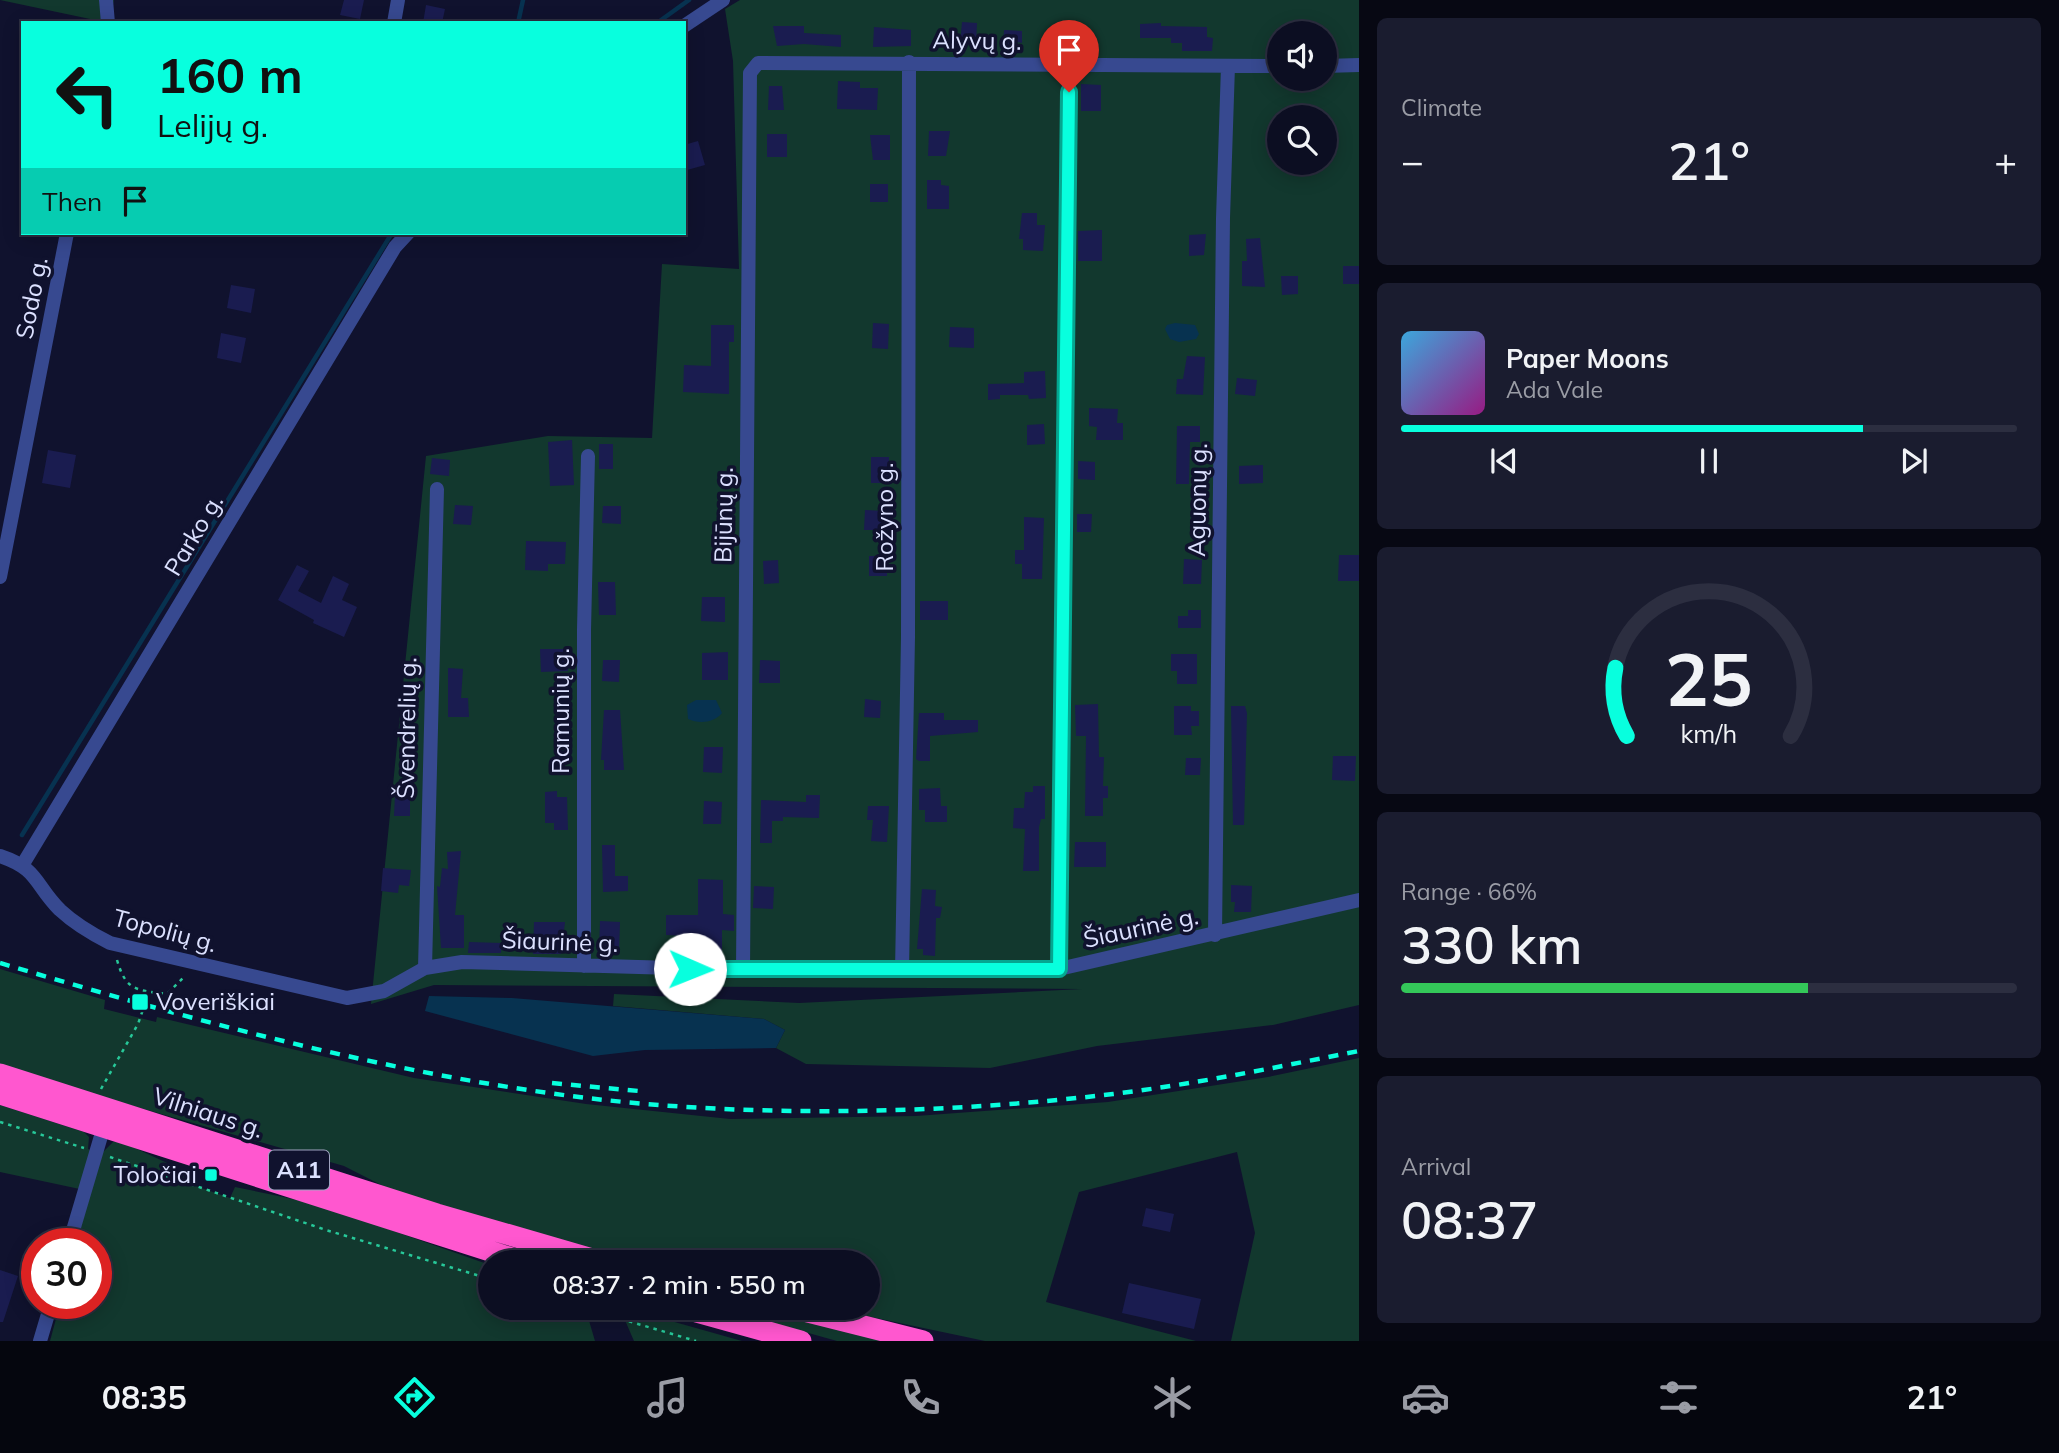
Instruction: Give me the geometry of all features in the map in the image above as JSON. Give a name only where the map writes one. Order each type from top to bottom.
[{"type":"highway","name":"Vilniaus g.","points":[[0,1074],[437,1214],[563,1250]]},
{"type":"highway","name":"Vilniaus g.","points":[[0,1094],[487,1250]]},
{"type":"highway","points":[[725,1320],[801,1341]]},
{"type":"highway","points":[[840,1320],[923,1341]]},
{"type":"street","points":[[106,0],[108,21]]},
{"type":"street","points":[[394,21],[398,0]]},
{"type":"street","points":[[686,25],[723,0]]},
{"type":"street","name":"Rožyno g.","points":[[902,971],[908,637],[909,62]]},
{"type":"street","name":"Alyvų g.","points":[[758,63],[1267,66]]},
{"type":"street","name":"Bijūnų g.","points":[[743,970],[750,73],[758,63]]},
{"type":"street","points":[[1059,969],[1069,65]]},
{"type":"street","points":[[1337,66],[1359,65]]},
{"type":"street","name":"Aguonų g.","points":[[1215,935],[1223,218],[1228,66]]},
{"type":"street","name":"Sodo g.","points":[[0,578],[67,235]]},
{"type":"street","name":"Parko g.","points":[[23,864],[395,247],[406,235]]},
{"type":"street","name":"Ramunių g.","points":[[584,966],[584,630],[588,456]]},
{"type":"street","name":"Švendrelių g.","points":[[425,968],[437,489]]},
{"type":"street","points":[[0,856],[23,864]]},
{"type":"street","name":"Topolių g.","points":[[23,864],[59,909],[88,932],[110,943],[347,998]]},
{"type":"street","name":"Šiaurinė g.","points":[[347,998],[384,991],[425,968],[462,962],[743,970],[1059,969],[1359,900]]},
{"type":"street","points":[[74,1228],[104,1126]]},
{"type":"street","points":[[40,1341],[47,1319]]},
{"type":"path","points":[[110,943],[122,977],[131,988],[167,994],[183,980],[192,964]]},
{"type":"path","points":[[78,1100],[80,1093],[96,1097],[138,1024],[149,992]]},
{"type":"path","points":[[0,1122],[326,1230],[478,1275]]},
{"type":"path","points":[[624,1320],[696,1341]]},
{"type":"green space","points":[[0,0],[114,0],[109,21]]},
{"type":"green space","points":[[740,0],[1359,0],[1359,1005],[1273,1025],[1097,1046],[990,1068],[806,1064],[776,1048],[785,1030],[764,1019],[613,1006],[614,994],[799,1003],[1082,989],[434,985],[371,1004],[426,456],[548,436],[652,438],[662,264],[739,269],[733,61],[725,9]]},
{"type":"green space","points":[[0,969],[105,1000],[104,1009],[156,1022],[157,1017],[414,1078],[586,1104],[730,1119],[916,1116],[1108,1102],[1268,1077],[1359,1058],[1359,1341],[1231,1341],[1255,1233],[1237,1152],[1079,1192],[1046,1302],[1196,1341],[985,1341],[880,1319],[880,1250],[591,1250],[395,1192],[344,1166],[0,1068]]},
{"type":"green space","points":[[0,1105],[84,1132],[89,1137],[88,1149],[101,1154],[113,1142],[122,1142],[193,1175],[190,1184],[230,1198],[235,1187],[317,1204],[478,1261],[478,1320],[589,1320],[595,1341],[50,1341],[56,1319],[112,1319],[112,1228],[79,1228],[89,1191],[0,1172]]},
{"type":"green space","points":[[625,1320],[668,1320],[742,1341],[634,1341]]},
{"type":"green space","points":[[762,1320],[806,1320],[891,1341],[837,1341]]},
{"type":"water","points":[[1167,325],[1195,325],[1199,334],[1196,339],[1179,342],[1170,339],[1165,329]]},
{"type":"water","points":[[696,700],[716,700],[722,713],[706,722],[688,719],[687,705]]},
{"type":"water","points":[[429,996],[512,998],[764,1019],[785,1030],[776,1048],[645,1050],[593,1056],[425,1011]]},
{"type":"building","points":[[344,0],[364,0],[360,19],[340,15]]},
{"type":"building","points":[[426,5],[445,9],[442,21],[423,21]]},
{"type":"building","points":[[962,22],[977,23],[976,45],[960,44]]},
{"type":"building","points":[[1161,23],[1161,26],[1207,27],[1207,37],[1213,38],[1212,51],[1182,51],[1182,43],[1171,43],[1171,38],[1140,38],[1140,24]]},
{"type":"building","points":[[773,26],[804,26],[804,33],[841,35],[841,47],[804,44],[777,46]]},
{"type":"building","points":[[874,27],[911,30],[911,46],[873,47]]},
{"type":"building","points":[[1051,28],[1076,28],[1076,42],[1051,42]]},
{"type":"building","points":[[1004,30],[1022,31],[1022,43],[1017,42],[1017,47],[1003,46]]},
{"type":"building","points":[[838,81],[860,82],[860,88],[878,88],[877,110],[837,109]]},
{"type":"building","points":[[1081,84],[1101,85],[1101,111],[1081,111]]},
{"type":"building","points":[[769,86],[782,86],[784,110],[768,110]]},
{"type":"building","points":[[929,131],[950,131],[946,156],[928,156]]},
{"type":"building","points":[[767,134],[787,134],[787,157],[767,157]]},
{"type":"building","points":[[870,135],[890,135],[890,160],[873,160]]},
{"type":"building","points":[[698,141],[705,165],[687,170],[686,144]]},
{"type":"building","points":[[927,180],[941,180],[941,185],[949,186],[949,209],[927,209]]},
{"type":"building","points":[[870,184],[888,184],[888,202],[870,202]]},
{"type":"building","points":[[1022,213],[1037,213],[1037,225],[1045,225],[1043,251],[1023,250],[1023,239],[1019,239]]},
{"type":"building","points":[[1102,230],[1102,261],[1078,261],[1078,231]]},
{"type":"building","points":[[1206,234],[1204,255],[1189,256],[1189,235]]},
{"type":"building","points":[[1260,238],[1265,287],[1242,286],[1242,261],[1247,261],[1246,239]]},
{"type":"building","points":[[1343,266],[1359,266],[1359,284],[1343,284]]},
{"type":"building","points":[[1281,276],[1298,276],[1298,294],[1282,295]]},
{"type":"building","points":[[231,285],[255,289],[251,313],[227,308]]},
{"type":"building","points":[[873,323],[889,324],[888,349],[872,348]]},
{"type":"building","points":[[711,325],[734,325],[734,342],[729,342],[729,394],[683,392],[684,365],[711,366]]},
{"type":"building","points":[[950,327],[974,328],[974,348],[949,347]]},
{"type":"building","points":[[221,333],[246,338],[241,363],[217,358]]},
{"type":"building","points":[[1187,356],[1205,357],[1203,395],[1176,394],[1177,379],[1183,379]]},
{"type":"building","points":[[1045,371],[1046,398],[1029,399],[1028,395],[1000,395],[1000,399],[988,400],[988,384],[1024,383],[1024,372]]},
{"type":"building","points":[[1237,378],[1257,380],[1255,396],[1235,394]]},
{"type":"building","points":[[1089,408],[1118,409],[1117,423],[1123,423],[1123,440],[1096,440],[1097,427],[1089,426]]},
{"type":"building","points":[[1044,424],[1045,444],[1027,445],[1027,425]]},
{"type":"building","points":[[1177,426],[1200,426],[1200,442],[1190,442],[1189,484],[1176,484]]},
{"type":"building","points":[[572,440],[574,485],[550,486],[548,442]]},
{"type":"building","points":[[599,444],[613,444],[613,469],[599,469]]},
{"type":"building","points":[[48,450],[76,455],[70,488],[42,483]]},
{"type":"building","points":[[871,457],[889,457],[889,478],[882,478],[882,483],[871,483]]},
{"type":"building","points":[[432,458],[450,460],[449,476],[430,474]]},
{"type":"building","points":[[1078,461],[1095,462],[1095,480],[1078,479]]},
{"type":"building","points":[[1263,465],[1263,483],[1239,484],[1239,466]]},
{"type":"building","points":[[455,505],[473,506],[471,525],[453,524]]},
{"type":"building","points":[[603,506],[621,506],[621,524],[602,523]]},
{"type":"building","points":[[865,510],[886,511],[885,530],[864,530]]},
{"type":"building","points":[[1077,514],[1092,514],[1091,532],[1077,532]]},
{"type":"building","points":[[1024,517],[1044,518],[1042,579],[1022,579],[1022,564],[1015,564],[1015,550],[1024,550]]},
{"type":"building","points":[[526,541],[566,542],[565,564],[548,564],[548,571],[525,570]]},
{"type":"building","points":[[1339,555],[1359,555],[1359,581],[1338,581]]},
{"type":"building","points":[[869,556],[887,556],[887,576],[869,576]]},
{"type":"building","points":[[1184,559],[1202,560],[1201,584],[1183,584]]},
{"type":"building","points":[[778,560],[779,583],[764,584],[763,561]]},
{"type":"building","points":[[297,565],[309,571],[298,591],[321,603],[333,576],[349,584],[342,600],[357,607],[344,637],[313,623],[314,620],[278,600]]},
{"type":"building","points":[[598,582],[615,582],[616,615],[599,615]]},
{"type":"building","points":[[702,597],[725,597],[725,622],[701,621]]},
{"type":"building","points":[[920,601],[948,601],[948,620],[920,620]]},
{"type":"building","points":[[1188,610],[1201,610],[1201,628],[1178,628],[1178,616],[1188,616]]},
{"type":"building","points":[[540,649],[567,649],[568,671],[541,672]]},
{"type":"building","points":[[728,652],[728,680],[702,680],[702,653]]},
{"type":"building","points":[[1171,654],[1197,654],[1197,684],[1177,684],[1177,671],[1171,671]]},
{"type":"building","points":[[603,660],[620,660],[619,682],[602,681]]},
{"type":"building","points":[[760,660],[780,661],[780,683],[759,683]]},
{"type":"building","points":[[448,668],[463,669],[461,698],[468,698],[469,717],[448,717]]},
{"type":"building","points":[[865,699],[881,701],[880,718],[864,717]]},
{"type":"building","points":[[1098,704],[1099,757],[1104,757],[1103,786],[1108,786],[1108,798],[1103,798],[1103,816],[1085,816],[1086,736],[1076,736],[1075,705]]},
{"type":"building","points":[[1174,706],[1191,706],[1191,711],[1199,711],[1199,726],[1191,726],[1192,735],[1174,735]]},
{"type":"building","points":[[1231,706],[1245,706],[1247,713],[1244,825],[1233,825]]},
{"type":"building","points":[[604,710],[620,710],[624,770],[604,770],[604,760],[601,760]]},
{"type":"building","points":[[919,713],[944,713],[944,720],[978,720],[978,732],[930,736],[930,761],[919,761],[916,759]]},
{"type":"building","points":[[704,747],[723,747],[722,773],[703,772]]},
{"type":"building","points":[[1333,756],[1356,756],[1355,781],[1332,780]]},
{"type":"building","points":[[1186,758],[1201,758],[1200,775],[1185,775]]},
{"type":"building","points":[[1033,786],[1045,786],[1045,819],[1041,819],[1039,827],[1039,871],[1023,871],[1025,829],[1013,828],[1014,808],[1024,808],[1025,792],[1033,792]]},
{"type":"building","points":[[940,788],[941,806],[947,806],[947,822],[925,822],[925,810],[919,810],[919,789]]},
{"type":"building","points":[[557,791],[557,797],[567,797],[568,830],[554,830],[554,823],[545,823],[545,792]]},
{"type":"building","points":[[395,794],[410,794],[410,816],[394,816]]},
{"type":"building","points":[[806,795],[820,795],[819,818],[783,817],[783,821],[772,821],[772,843],[760,843],[761,800],[806,802]]},
{"type":"building","points":[[704,801],[722,802],[721,824],[703,824]]},
{"type":"building","points":[[868,806],[889,806],[887,842],[871,841],[873,820],[867,820]]},
{"type":"building","points":[[1075,842],[1106,842],[1106,867],[1074,867]]},
{"type":"building","points":[[602,845],[615,845],[615,876],[628,876],[628,891],[603,892]]},
{"type":"building","points":[[461,851],[455,915],[464,915],[464,948],[441,948],[437,886],[440,887],[442,868],[448,869],[447,852]]},
{"type":"building","points":[[383,868],[411,870],[409,886],[399,885],[398,893],[381,891]]},
{"type":"building","points":[[698,879],[723,880],[723,914],[734,915],[734,931],[722,930],[722,956],[686,955],[686,936],[666,935],[666,915],[698,915]]},
{"type":"building","points":[[1231,885],[1252,886],[1251,912],[1234,912]]},
{"type":"building","points":[[754,886],[774,887],[773,909],[753,908]]},
{"type":"building","points":[[922,889],[936,890],[935,906],[942,907],[940,918],[936,918],[935,956],[923,955],[923,949],[917,949]]},
{"type":"building","points":[[600,921],[620,922],[619,951],[599,950]]},
{"type":"building","points":[[534,922],[565,922],[561,954],[533,954]]},
{"type":"building","points":[[469,942],[502,943],[501,953],[468,953]]},
{"type":"building","points":[[1146,1208],[1174,1214],[1170,1232],[1142,1226]]},
{"type":"building","points":[[0,1270],[18,1276],[3,1322],[0,1322]]},
{"type":"building","points":[[1129,1283],[1201,1299],[1194,1329],[1122,1313]]},
{"type":"waterway","points":[[518,21],[523,0]]},
{"type":"waterway","points":[[660,21],[689,0]]},
{"type":"waterway","points":[[22,835],[391,235]]},
{"type":"railway","points":[[0,963],[145,1005],[364,1060],[513,1088],[587,1098],[717,1109],[850,1111],[1049,1101],[1144,1090],[1359,1051]]},
{"type":"railway","points":[[552,1083],[639,1091]]},
{"type":"place","name":"Voveriškiai","points":[[140,1002]]},
{"type":"place","name":"Toločiai","points":[[211,1175]]},
{"type":"route","points":[[690,969],[1059,969],[1069,92]]}]
